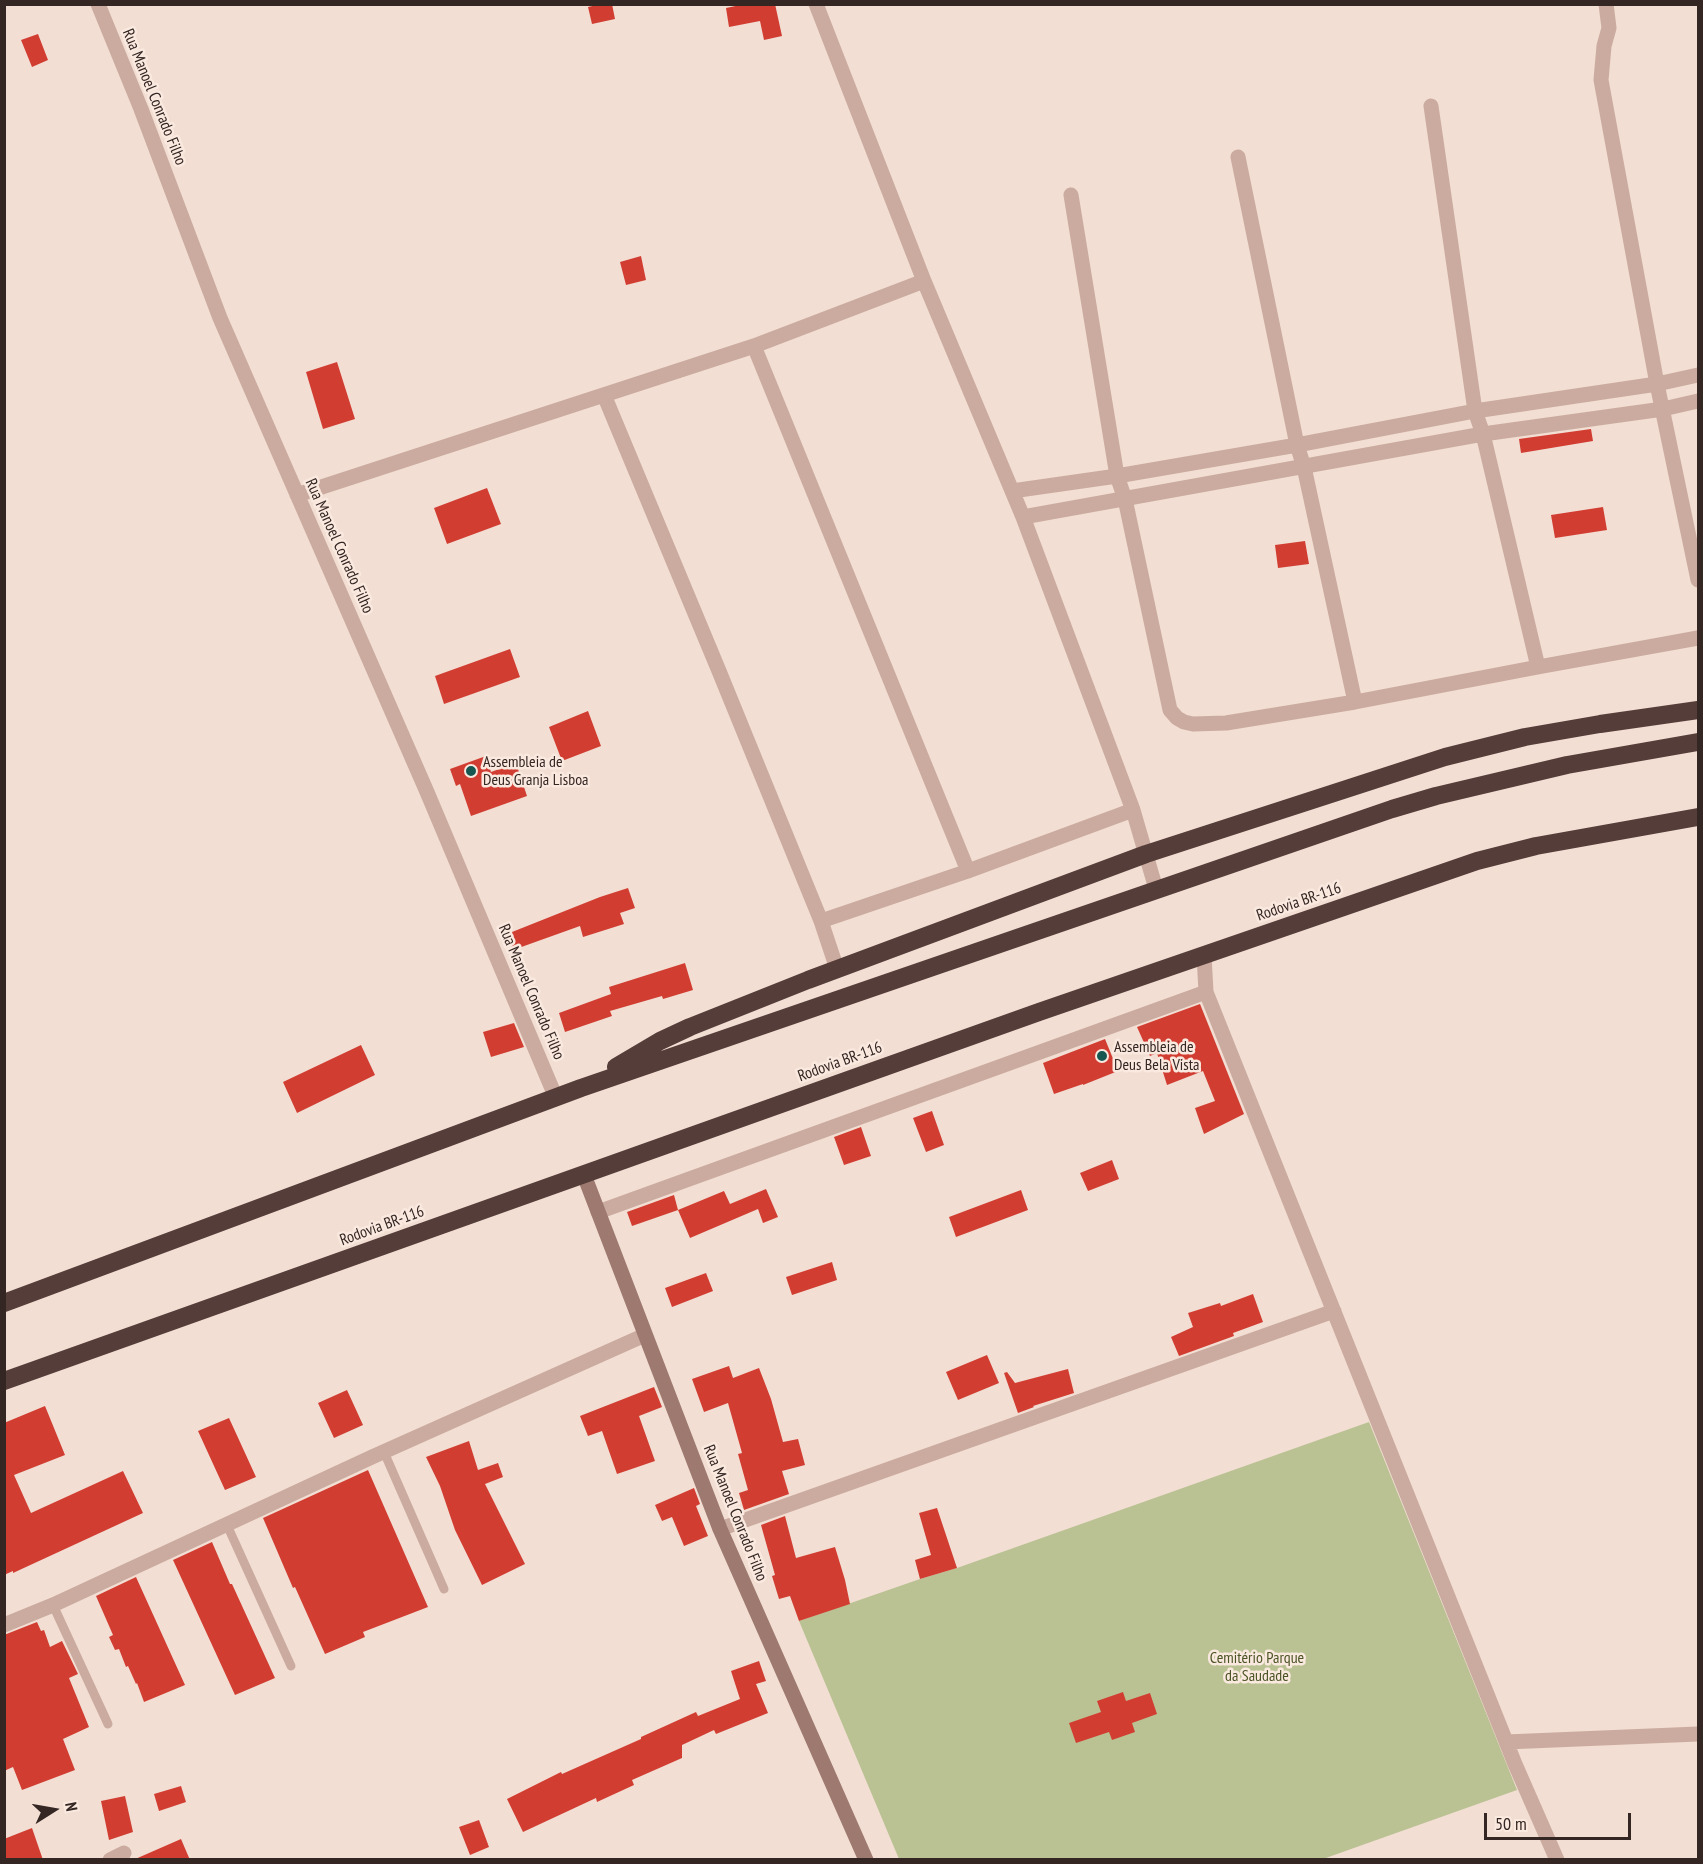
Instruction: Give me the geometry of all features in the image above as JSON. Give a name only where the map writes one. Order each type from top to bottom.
[{"type":"highway","points":[[581,1088],[675,1034],[837,969],[1146,854],[1445,757],[1525,737],[1698,710]]},
{"type":"highway","points":[[4,1303],[581,1088],[1392,809],[1436,796],[1568,765],[1698,742]]},
{"type":"highway","name":"Rodovia BR-116","points":[[4,1381],[863,1074],[1477,861],[1536,846],[1698,817]]},
{"type":"street","name":"Rua Manoel Conrado Filho","points":[[98,4],[141,109],[220,318],[427,792],[556,1098]]},
{"type":"street","points":[[816,4],[924,281],[1023,517],[1133,810],[1156,889]]},
{"type":"street","points":[[1606,4],[1609,28],[1604,46],[1600,80],[1657,384],[1698,579]]},
{"type":"street","points":[[1431,106],[1475,411],[1484,434],[1538,666]]},
{"type":"street","points":[[1238,157],[1297,446],[1304,467],[1355,702]]},
{"type":"street","points":[[1071,195],[1117,476],[1125,499],[1170,710],[1176,718],[1193,724],[1226,723],[1355,702],[1538,666],[1698,638]]},
{"type":"street","points":[[297,495],[754,346],[924,281]]},
{"type":"street","points":[[754,346],[968,871]]},
{"type":"street","points":[[1012,492],[1297,446],[1475,411],[1657,384],[1698,375]]},
{"type":"street","points":[[604,395],[821,921],[837,969]]},
{"type":"street","points":[[1023,517],[1484,434],[1663,409],[1698,401]]},
{"type":"street","points":[[821,921],[968,871],[1133,810]]},
{"type":"street","points":[[1204,955],[1206,992],[1506,1742],[1557,1860]]},
{"type":"street","points":[[598,1212],[1206,992]]},
{"type":"street","name":"Rua Manoel Conrado Filho","points":[[584,1175],[720,1529],[866,1860]]},
{"type":"street","points":[[720,1529],[1334,1311]]},
{"type":"street","points":[[4,1625],[53,1605],[384,1452],[645,1335]]},
{"type":"street","points":[[1506,1742],[1698,1734]]},
{"type":"lane","points":[[384,1452],[444,1589]]},
{"type":"lane","points":[[227,1525],[291,1666]]},
{"type":"lane","points":[[53,1605],[108,1724]]},
{"type":"green space","name":"Cemitério Parque da Saudade","points":[[1369,1422],[1517,1790],[1323,1859],[899,1859],[799,1621],[957,1568]]},
{"type":"building","points":[[612,4],[615,19],[592,24],[588,7]]},
{"type":"building","points":[[745,4],[775,4],[782,36],[764,40],[760,21],[729,27],[726,8]]},
{"type":"building","points":[[38,34],[48,60],[32,67],[21,40]]},
{"type":"building","points":[[641,256],[646,280],[626,285],[620,262]]},
{"type":"building","points":[[337,362],[355,419],[323,429],[306,372]]},
{"type":"building","points":[[1591,429],[1593,441],[1521,453],[1519,439]]},
{"type":"building","points":[[487,488],[501,524],[447,544],[434,508]]},
{"type":"building","points":[[1603,507],[1607,530],[1555,538],[1551,515]]},
{"type":"building","points":[[1305,541],[1309,564],[1278,568],[1275,545]]},
{"type":"building","points":[[510,649],[520,677],[444,704],[435,676]]},
{"type":"building","points":[[588,711],[601,746],[562,761],[549,727]]},
{"type":"building","points":[[486,756],[491,772],[516,763],[527,796],[471,816],[460,784],[456,786],[450,769]]},
{"type":"building","points":[[628,888],[635,908],[620,913],[624,924],[583,937],[580,926],[513,950],[507,934]]},
{"type":"building","points":[[685,963],[693,990],[610,1011],[612,1016],[565,1032],[559,1013],[611,994],[609,987]]},
{"type":"building","points":[[1200,1004],[1244,1114],[1204,1134],[1195,1108],[1215,1101],[1203,1071],[1167,1085],[1157,1053],[1150,1056],[1137,1027]]},
{"type":"building","points":[[514,1023],[524,1047],[491,1057],[483,1032]]},
{"type":"building","points":[[1105,1039],[1118,1071],[1054,1094],[1043,1063]]},
{"type":"building","points":[[361,1045],[375,1075],[297,1113],[283,1082]]},
{"type":"building","points":[[932,1111],[944,1145],[926,1152],[913,1118]]},
{"type":"building","points":[[861,1127],[871,1156],[844,1165],[834,1137]]},
{"type":"building","points":[[1112,1160],[1119,1179],[1088,1191],[1080,1173]]},
{"type":"building","points":[[766,1189],[778,1217],[763,1223],[758,1209],[690,1238],[678,1210],[724,1191],[730,1204]]},
{"type":"building","points":[[1021,1190],[1028,1210],[956,1237],[949,1217]]},
{"type":"building","points":[[674,1195],[678,1210],[632,1226],[627,1212]]},
{"type":"building","points":[[832,1262],[837,1280],[792,1295],[786,1277]]},
{"type":"building","points":[[706,1273],[713,1291],[672,1307],[665,1288]]},
{"type":"building","points":[[1253,1294],[1263,1322],[1233,1333],[1234,1336],[1179,1356],[1171,1337],[1193,1327],[1188,1313],[1220,1303],[1221,1306]]},
{"type":"building","points":[[987,1355],[999,1383],[958,1400],[946,1372]]},
{"type":"building","points":[[729,1366],[733,1378],[759,1368],[771,1399],[783,1442],[798,1439],[805,1465],[782,1471],[789,1494],[744,1510],[739,1493],[748,1490],[738,1454],[742,1453],[728,1403],[704,1412],[692,1379]]},
{"type":"building","points":[[1068,1369],[1074,1393],[1018,1413],[1004,1373],[1007,1372],[1015,1383]]},
{"type":"building","points":[[654,1387],[662,1407],[639,1416],[655,1461],[617,1474],[602,1431],[588,1436],[580,1416]]},
{"type":"building","points":[[347,1390],[363,1425],[334,1438],[318,1403]]},
{"type":"building","points":[[45,1406],[65,1455],[14,1475],[31,1513],[123,1471],[143,1513],[13,1573],[13,1571],[4,1575],[4,1423]]},
{"type":"building","points":[[229,1418],[256,1477],[225,1490],[198,1431]]},
{"type":"building","points":[[469,1441],[478,1470],[498,1463],[503,1477],[485,1484],[525,1564],[482,1585],[455,1530],[440,1486],[426,1457]]},
{"type":"building","points":[[368,1470],[428,1607],[363,1632],[365,1637],[325,1654],[263,1518]]},
{"type":"building","points":[[694,1488],[700,1504],[696,1506],[708,1536],[684,1546],[672,1517],[662,1521],[655,1505]]},
{"type":"building","points":[[937,1508],[957,1568],[920,1579],[915,1560],[931,1555],[919,1513]]},
{"type":"building","points":[[785,1516],[796,1558],[835,1547],[850,1604],[799,1621],[790,1596],[779,1599],[761,1525]]},
{"type":"building","points":[[212,1542],[275,1678],[235,1695],[173,1560]]},
{"type":"building","points":[[136,1577],[185,1685],[144,1702],[119,1649],[115,1650],[109,1637],[113,1635],[96,1596]]},
{"type":"building","points":[[37,1622],[41,1631],[44,1630],[50,1647],[62,1641],[78,1674],[69,1678],[89,1727],[63,1739],[75,1770],[22,1790],[13,1767],[4,1771],[4,1635]]},
{"type":"building","points":[[759,1661],[766,1681],[756,1684],[768,1713],[716,1734],[714,1730],[682,1745],[682,1758],[632,1780],[634,1785],[597,1802],[596,1798],[523,1832],[507,1799],[561,1772],[562,1774],[641,1739],[696,1712],[698,1716],[740,1699],[731,1671]]},
{"type":"building","points":[[1123,1692],[1126,1701],[1150,1693],[1157,1714],[1132,1723],[1135,1732],[1112,1740],[1109,1732],[1076,1743],[1069,1723],[1101,1712],[1097,1701]]},
{"type":"building","points":[[181,1786],[186,1802],[159,1811],[154,1794]]},
{"type":"building","points":[[125,1796],[133,1832],[109,1840],[101,1801]]},
{"type":"building","points":[[479,1820],[489,1847],[470,1855],[459,1827]]},
{"type":"building","points":[[32,1828],[43,1860],[4,1860],[4,1839]]},
{"type":"building","points":[[181,1839],[190,1860],[133,1860]]},
{"type":"place","name":"Assembleia de Deus Granja Lisboa","points":[[471,771]]},
{"type":"place","name":"Assembleia de Deus Bela Vista","points":[[1102,1056]]}]
